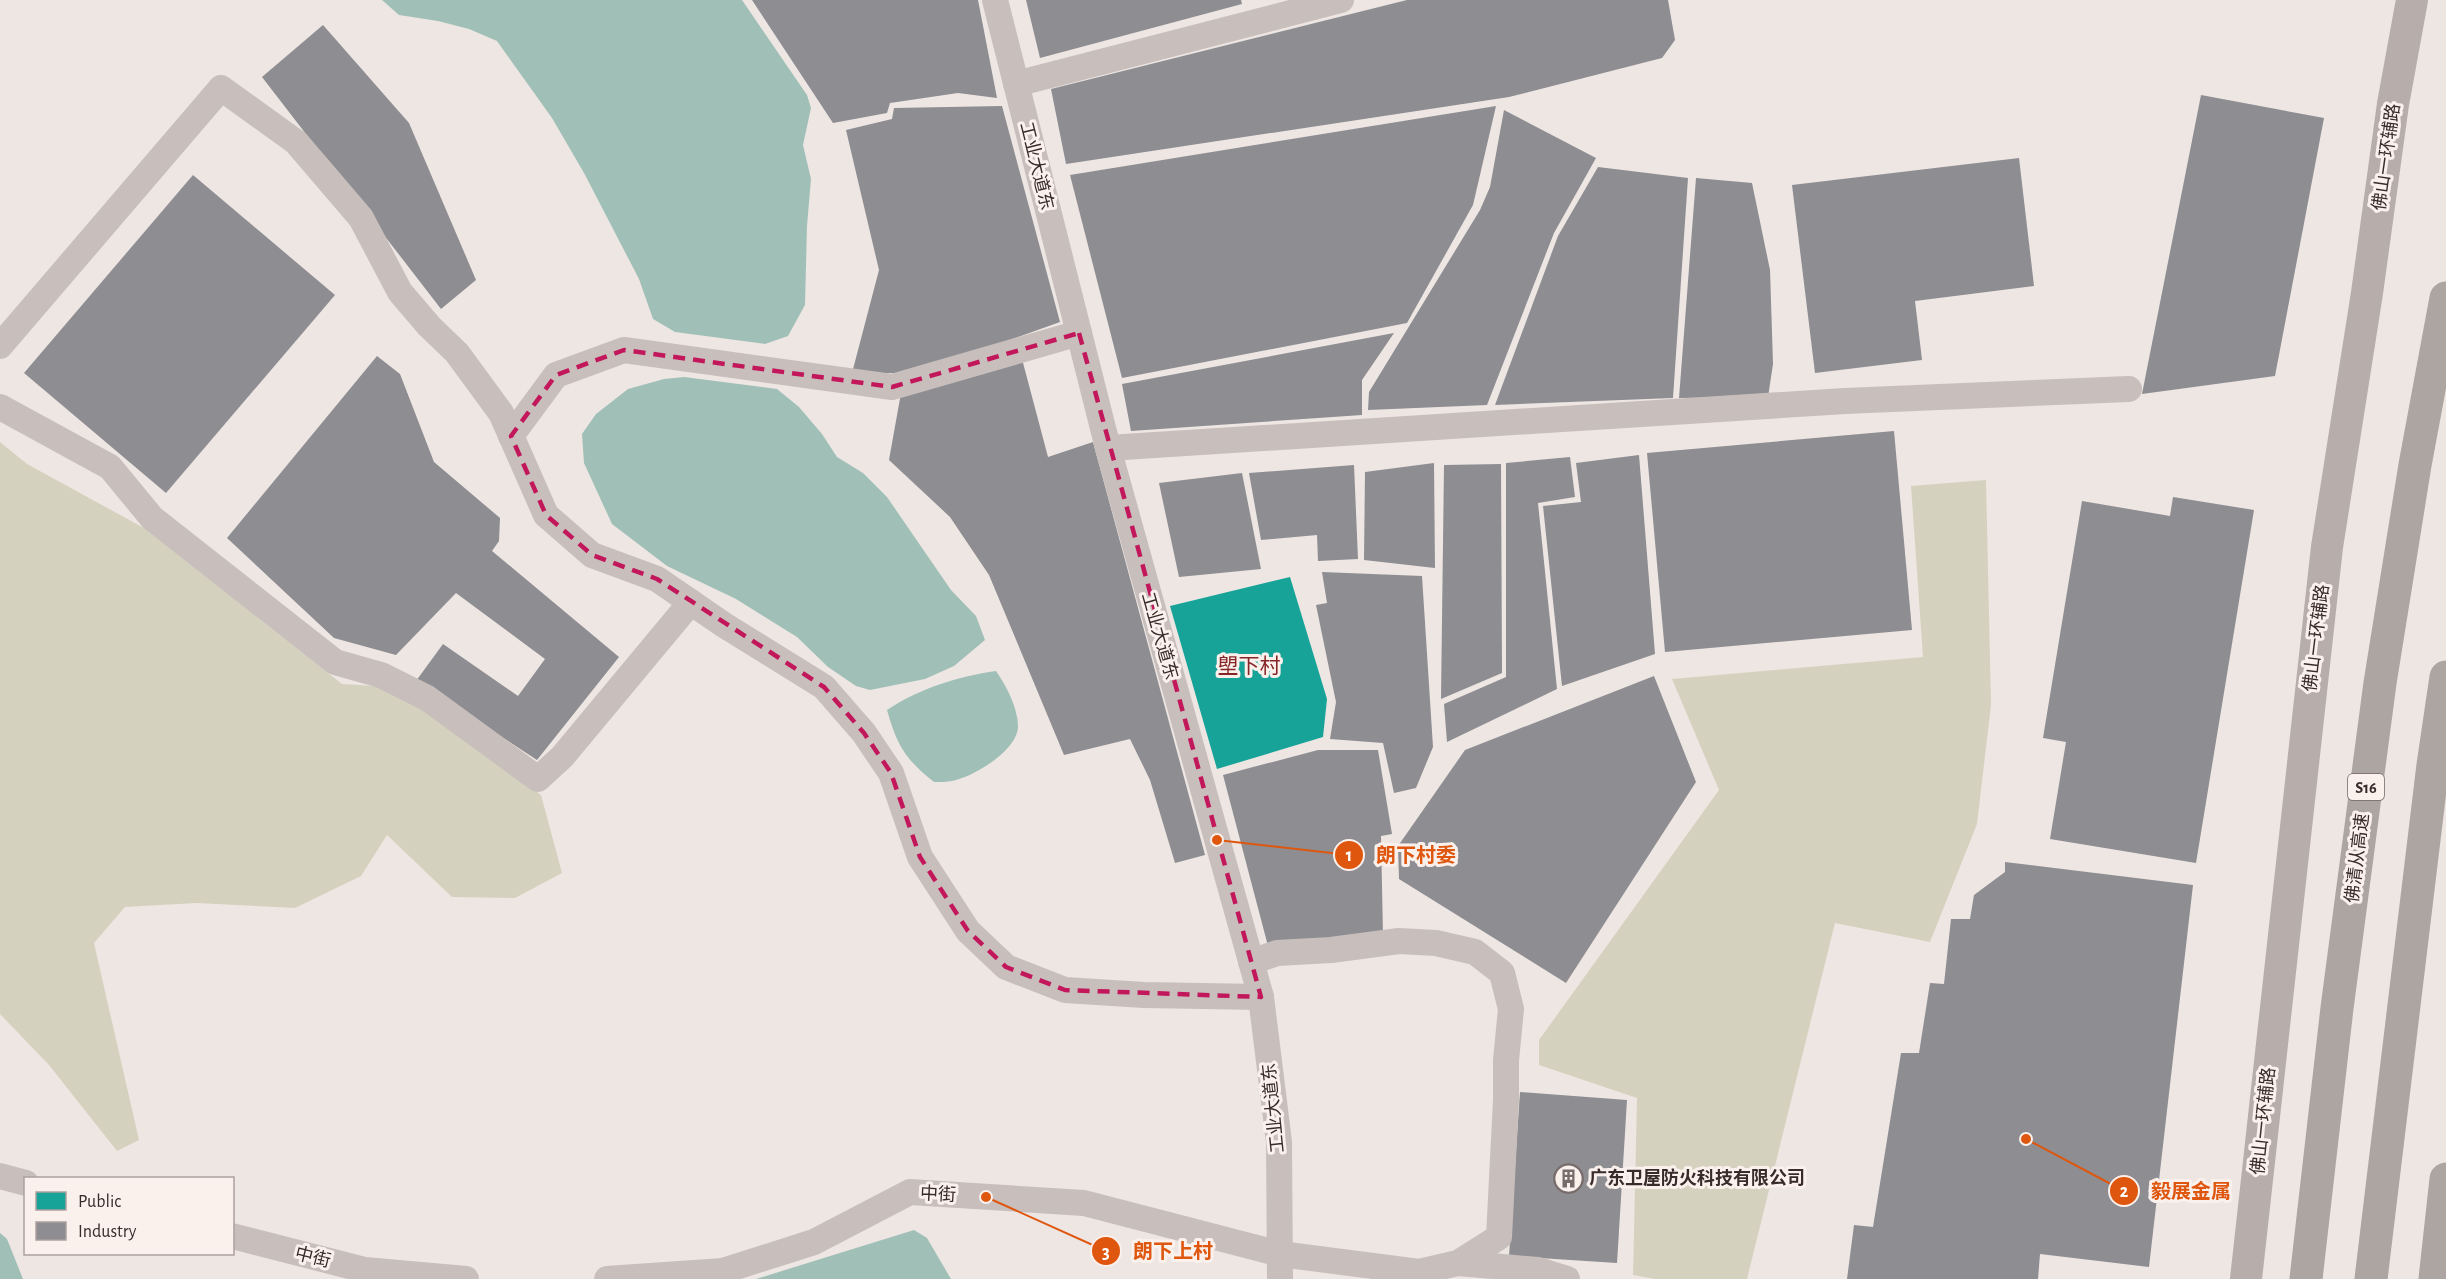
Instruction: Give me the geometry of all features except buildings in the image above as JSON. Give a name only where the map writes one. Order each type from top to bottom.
[{"type":"highway","name":"佛清从高速","points":[[2306,1279],[2337,1008],[2380,683],[2413,476],[2446,298]]},
{"type":"highway","points":[[2371,1279],[2433,765],[2446,677]]},
{"type":"highway","points":[[2434,1279],[2446,1179]]},
{"type":"main road","name":"佛山一环辅路","points":[[2246,1279],[2327,547],[2393,104],[2412,0]]},
{"type":"street","name":"工业大道东","points":[[994,0],[1108,448],[1261,997],[1279,1142],[1280,1279]]},
{"type":"street","points":[[1016,84],[1261,10],[1341,0]]},
{"type":"street","points":[[0,346],[222,88],[296,142],[361,218],[400,292],[429,326],[457,353],[501,412],[546,515],[592,555],[657,579],[824,687],[864,733],[891,773],[920,857],[968,931],[1006,967],[1065,990],[1144,995],[1261,997]]},
{"type":"street","points":[[511,436],[556,375],[624,350],[892,387],[1079,333]]},
{"type":"street","points":[[1108,448],[1845,401],[2129,389]]},
{"type":"street","points":[[0,407],[110,467],[152,518],[335,662],[381,675],[427,698],[538,779],[562,757],[691,602]]},
{"type":"street","points":[[1251,962],[1277,953],[1331,950],[1399,941],[1436,943],[1475,952],[1502,974],[1510,1009],[1499,1237],[1458,1263]]},
{"type":"street","points":[[0,1176],[24,1182]]},
{"type":"street","name":"中街","points":[[607,1279],[723,1271],[814,1242],[910,1192],[1084,1203],[1280,1254],[1419,1272],[1458,1263]]},
{"type":"street","name":"中街","points":[[234,1237],[365,1270],[466,1279]]},
{"type":"street","points":[[1458,1263],[1538,1270],[1567,1279]]},
{"type":"highlighted area","points":[[1079,333],[1261,997],[1065,990],[1006,967],[968,931],[920,857],[891,773],[864,733],[824,687],[657,579],[592,555],[546,515],[511,436],[556,375],[624,350],[892,387]]},
{"type":"shaded area","points":[[0,442],[27,464],[144,528],[342,684],[377,686],[439,713],[541,795],[562,873],[515,898],[452,897],[387,835],[361,876],[295,908],[197,903],[125,907],[94,943],[139,1140],[117,1151],[49,1065],[0,1014]]},
{"type":"shaded area","points":[[1986,480],[1991,705],[1977,824],[1930,942],[1835,923],[1747,1279],[1655,1279],[1633,1275],[1637,1098],[1539,1065],[1539,1040],[1719,790],[1672,679],[1923,657],[1911,486]]},
{"type":"water","points":[[382,0],[742,0],[807,95],[811,108],[803,145],[811,179],[805,305],[788,336],[765,344],[675,332],[653,319],[639,279],[584,173],[552,118],[497,41],[469,29],[399,15]]},
{"type":"water","points":[[684,377],[777,389],[799,407],[822,434],[837,457],[863,473],[887,497],[951,590],[976,616],[985,640],[954,666],[925,679],[870,690],[856,686],[828,667],[797,637],[736,599],[667,566],[612,524],[584,463],[582,434],[596,414],[628,389],[664,379]]},
{"type":"water","points":[[996,671],[1014,705],[1018,720],[1016,736],[1002,754],[982,768],[961,779],[934,782],[903,750],[894,733],[887,710],[939,684]]},
{"type":"water","points":[[914,1230],[927,1238],[951,1279],[756,1279]]},
{"type":"water","points":[[0,1233],[7,1239],[23,1279],[0,1279]]},
{"type":"place","name":"朗下村委","points":[[1217,840]]},
{"type":"place","name":"毅展金属","points":[[2026,1139]]},
{"type":"place","name":"广东卫屋防火科技有限公司","points":[[1568,1178]]},
{"type":"place","name":"朗下上村","points":[[986,1197]]},
{"type":"district","name":"塱下村","points":[[1249,666]]}]
